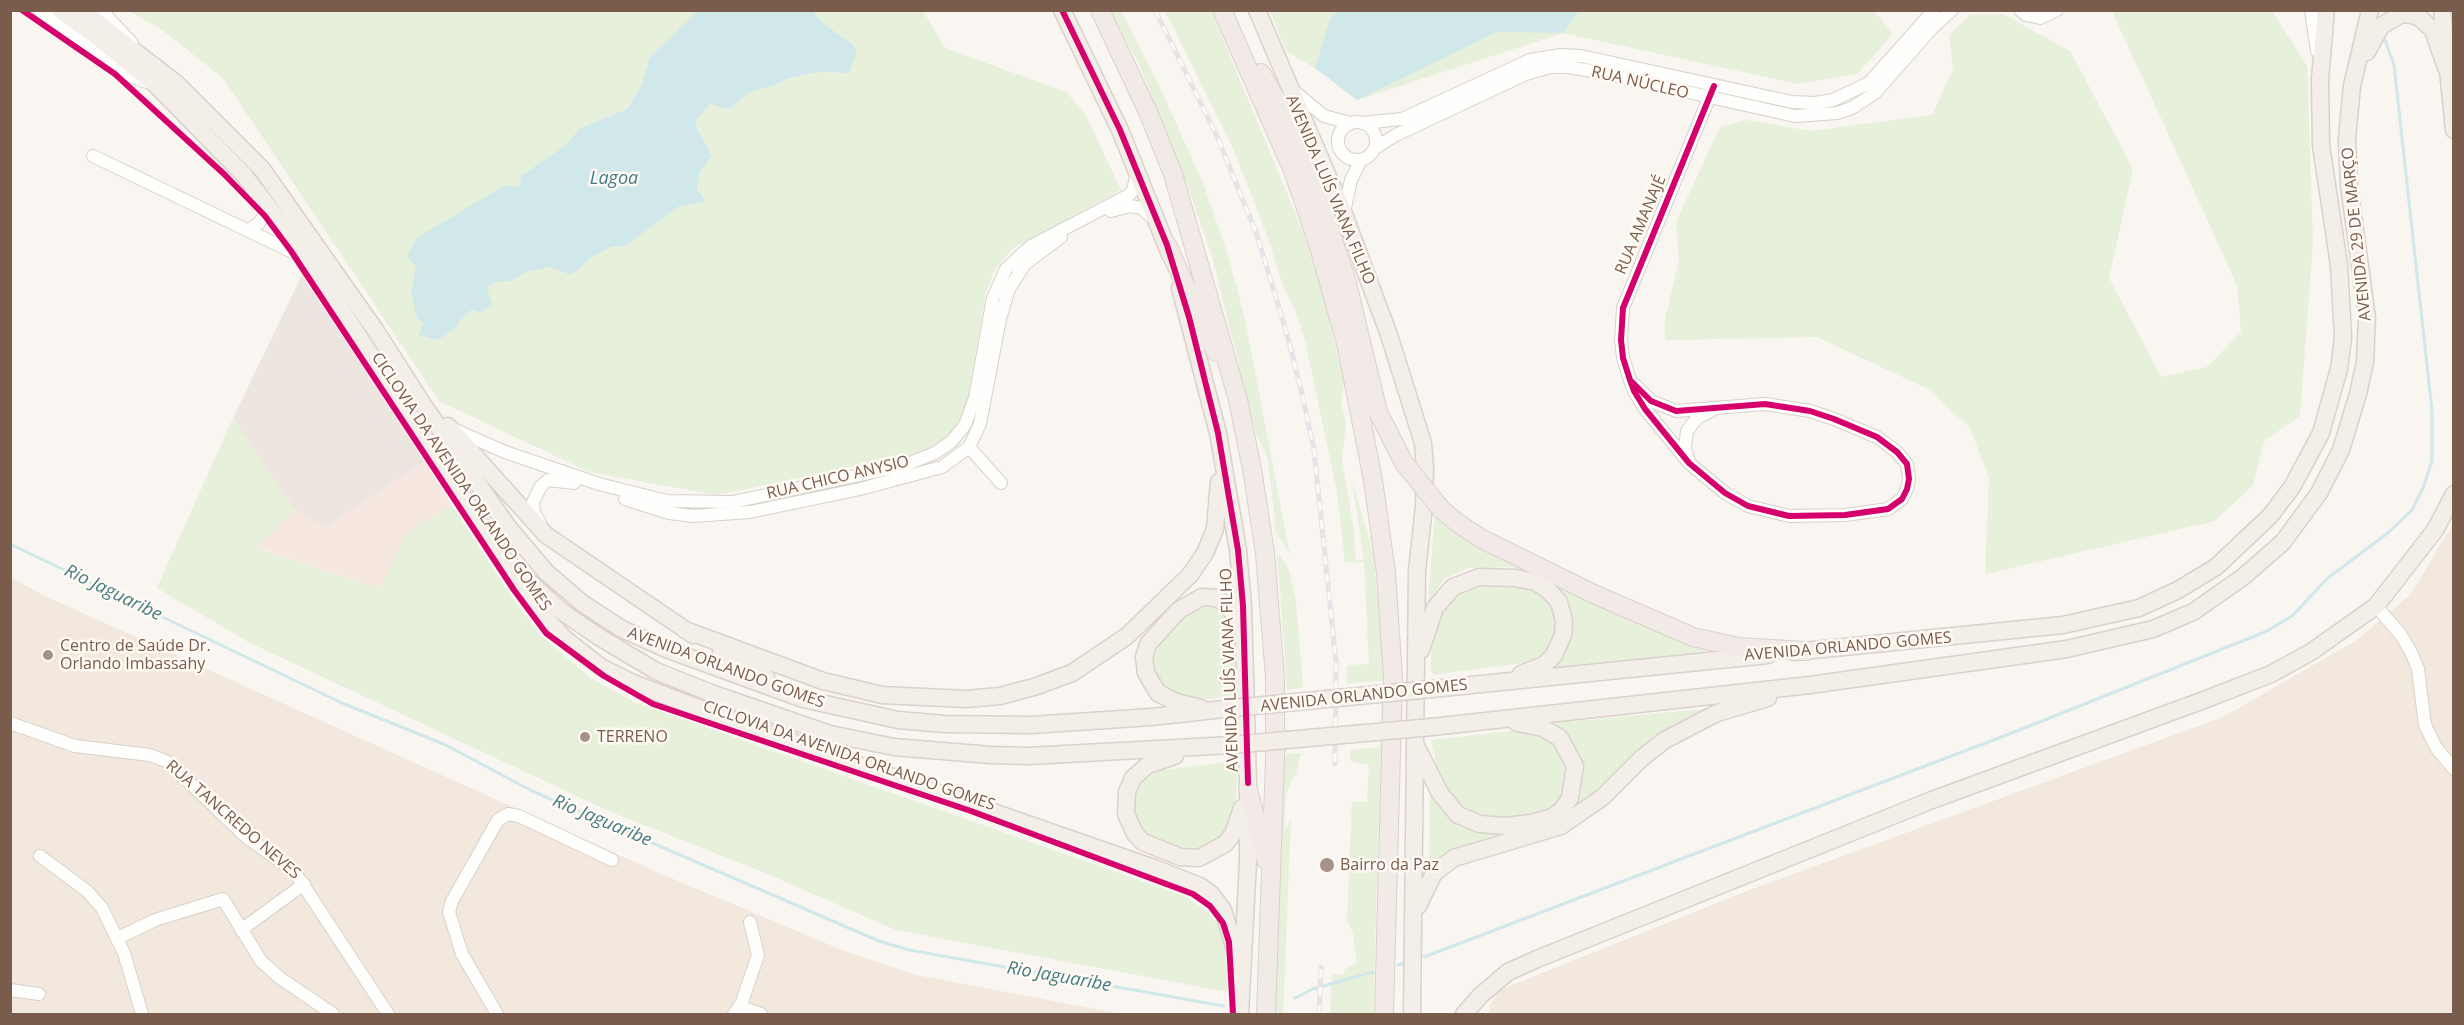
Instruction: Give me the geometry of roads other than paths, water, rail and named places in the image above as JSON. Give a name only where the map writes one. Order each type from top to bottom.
[{"type":"highway","points":[[1100,10],[1148,112],[1173,174],[1238,399],[1252,469],[1265,552],[1272,634],[1275,760],[1266,1014]]},
{"type":"highway","points":[[1223,10],[1277,101],[1312,177],[1346,279],[1382,422],[1404,463],[1442,510],[1482,539],[1596,595],[1693,637],[1738,647],[1806,651]]},
{"type":"highway","name":"AVENIDA LUÍS VIANA FILHO","points":[[1223,10],[1292,168],[1316,237],[1346,343],[1367,446],[1386,573],[1393,678],[1384,1014]]},
{"type":"highway","points":[[1167,245],[1238,399]]},
{"type":"highway","points":[[1248,786],[1271,881]]},
{"type":"main road","name":"AVENIDA ORLANDO GOMES","points":[[60,10],[155,84],[244,175],[309,260],[503,558],[561,610],[656,671],[711,693],[831,734],[894,747],[991,755],[1111,753],[1432,727],[1810,685],[2067,650],[2153,629],[2193,612]]},
{"type":"main road","name":"AVENIDA ORLANDO GOMES","points":[[81,10],[176,82],[262,169],[528,553],[582,603],[622,629],[666,649],[803,699],[857,713],[945,724],[1042,724],[1432,689],[1993,633],[2099,619],[2139,608],[2178,590],[2216,567],[2242,545]]},
{"type":"main road","name":"AVENIDA LUÍS VIANA FILHO","points":[[1062,10],[1137,169],[1167,245],[1189,317],[1218,433],[1238,549],[1246,648],[1248,786],[1240,1014]]},
{"type":"main road","name":"AVENIDA LUÍS VIANA FILHO","points":[[1257,10],[1282,75],[1344,213],[1389,335],[1423,444],[1425,469],[1417,571],[1412,1014]]},
{"type":"main road","name":"AVENIDA 29 DE MARÇO","points":[[2242,545],[2270,516],[2309,459],[2321,433],[2339,369],[2343,337],[2343,301],[2321,145],[2320,79],[2326,10]]},
{"type":"main road","name":"AVENIDA 29 DE MARÇO","points":[[2193,612],[2243,577],[2283,542],[2323,486],[2351,421],[2365,362],[2367,317],[2347,163],[2347,138],[2352,86],[2370,10]]},
{"type":"main road","points":[[2442,10],[2454,130]]},
{"type":"main road","points":[[2352,86],[2373,37],[2381,26],[2402,14],[2420,18],[2433,30],[2446,68]]},
{"type":"main road","points":[[424,406],[449,427],[546,535],[685,630],[803,699]]},
{"type":"main road","points":[[685,630],[823,681],[882,695],[966,699],[1000,696],[1072,673],[1127,636],[1190,575],[1205,553],[1215,529],[1219,499],[1218,433]]},
{"type":"main road","points":[[1464,1014],[1481,995],[1508,972],[1537,959],[1932,800],[2271,674],[2311,652],[2376,606],[2435,530],[2454,494]]},
{"type":"main road","points":[[503,558],[533,605],[565,639],[601,666],[633,683],[765,733],[1200,886],[1217,901],[1228,920],[1235,943],[1241,992]]},
{"type":"main road","points":[[1416,665],[1435,608],[1453,587],[1479,577],[1515,578],[1535,582],[1548,590],[1559,602],[1563,621],[1560,645],[1544,665],[1481,684]]},
{"type":"main road","points":[[1210,710],[1176,702],[1158,693],[1146,673],[1144,657],[1148,644],[1159,630],[1188,603],[1195,599],[1210,597],[1229,606],[1235,613],[1246,648]]},
{"type":"main road","points":[[1414,924],[1427,884],[1434,873],[1454,858],[1561,826],[1603,797],[1643,757],[1687,727],[1717,713],[1810,685]]},
{"type":"main road","points":[[1415,744],[1448,806],[1468,821],[1505,826],[1550,818],[1561,811],[1570,798],[1575,766],[1560,738],[1543,728],[1489,721]]},
{"type":"main road","points":[[1222,745],[1163,759],[1139,772],[1133,778],[1125,801],[1126,814],[1135,834],[1153,848],[1179,857],[1199,858],[1210,854],[1233,834],[1240,820],[1248,786]]},
{"type":"street","name":"AVENIDA ORLANDO GOMES","points":[[39,10],[121,75],[155,84]]},
{"type":"street","name":"AVENIDA ORLANDO GOMES","points":[[100,10],[143,55]]},
{"type":"street","name":"RUA NÚCLEO","points":[[1282,75],[1302,100],[1313,109],[1324,116],[1356,123],[1402,119],[1530,60],[1546,56],[1581,56],[1792,102],[1815,103],[1833,100],[1869,83],[1934,10]]},
{"type":"street","name":"RUA NÚCLEO","points":[[1375,148],[1396,135],[1526,74],[1550,67],[1568,67],[1598,72],[1708,99],[1795,116],[1819,116],[1852,108],[1875,93],[1933,27],[1952,10]]},
{"type":"street","points":[[2020,10],[2026,15],[2040,18],[2057,10]]},
{"type":"street","points":[[2311,10],[2320,79]]},
{"type":"street","name":"RUA AMANAJÉ","points":[[1630,380],[1651,401],[1667,409],[1686,411],[1724,406],[1765,405],[1810,411],[1858,429],[1888,444],[1902,457],[1908,471],[1907,489],[1902,499],[1888,509],[1845,515],[1789,516],[1748,506],[1732,497],[1689,463],[1645,409],[1630,380],[1621,340],[1623,308],[1714,86]]},
{"type":"street","points":[[1356,123],[1372,130],[1375,148],[1367,158],[1349,159],[1338,144],[1340,132],[1356,123]]},
{"type":"street","points":[[93,156],[309,260]]},
{"type":"street","points":[[1344,213],[1351,180],[1361,160]]},
{"type":"street","name":"RUA CHICO ANYSIO","points":[[449,427],[504,452],[599,484],[654,499],[684,503],[717,503],[754,498],[902,466],[935,453],[957,434],[972,412],[993,298],[1006,269],[1030,246],[1129,195],[1133,190],[1137,169]]},
{"type":"street","points":[[969,447],[985,408],[1004,302],[1012,282],[1025,264],[1053,242],[1119,207],[1141,208],[1158,221]]},
{"type":"street","points":[[249,231],[259,223],[270,208]]},
{"type":"street","name":"RUA AMANAJÉ","points":[[1689,463],[1685,442],[1691,424],[1702,415],[1724,406]]},
{"type":"street","points":[[957,434],[962,432],[970,436],[969,447],[1001,483]]},
{"type":"street","name":"RUA CHICO ANYSIO","points":[[546,535],[534,512],[533,502],[548,480],[560,479],[586,485],[669,513],[715,515],[750,512],[925,474],[942,467],[969,447]]},
{"type":"street","points":[[2376,606],[2401,635],[2411,652],[2418,669],[2425,725],[2437,749],[2454,769]]},
{"type":"street","name":"RUA TANCREDO NEVES","points":[[10,723],[75,746],[150,755],[162,759],[178,770],[245,836],[284,861],[304,884],[388,1014]]},
{"type":"street","points":[[497,1014],[465,962],[449,912],[452,901],[498,819],[508,814],[519,816],[612,860]]},
{"type":"street","points":[[40,856],[96,900],[118,938],[142,1014]]},
{"type":"street","points":[[241,930],[304,884]]},
{"type":"street","points":[[118,938],[155,920],[222,898],[254,952],[269,969],[333,1014]]},
{"type":"street","points":[[750,922],[759,955],[737,1011],[761,1014]]},
{"type":"street","points":[[10,990],[39,994]]},
{"type":"water","name":"Lagoa","points":[[699,10],[812,11],[824,24],[851,43],[857,51],[849,73],[818,72],[786,79],[776,85],[750,92],[729,109],[710,104],[696,120],[697,128],[712,156],[700,172],[697,189],[706,201],[678,207],[625,246],[612,247],[594,256],[571,275],[550,267],[526,272],[511,281],[495,282],[487,288],[492,304],[480,312],[472,310],[460,320],[455,329],[437,340],[419,335],[424,323],[417,319],[411,292],[416,266],[407,256],[417,238],[505,185],[519,188],[521,176],[566,145],[580,128],[627,109],[641,86],[650,57]]},
{"type":"water","points":[[1340,11],[1579,11],[1563,33],[1497,32],[1357,100],[1315,68],[1330,18]]},
{"type":"waterway","points":[[1424,957],[2017,731],[2265,632],[2292,616],[2328,578],[2389,532],[2412,510],[2423,488],[2432,461],[2432,411],[2394,65],[2385,40]]},
{"type":"waterway","name":"Rio Jaguaribe","points":[[10,544],[342,703],[446,745],[530,790],[879,941],[909,950],[1224,1006]]},
{"type":"waterway","points":[[1398,965],[1405,963]]},
{"type":"waterway","points":[[1295,998],[1313,989],[1373,972]]},
{"type":"railway","points":[[1155,10],[1217,136],[1257,235],[1302,394],[1314,450],[1336,662],[1335,764]]},
{"type":"railway","points":[[1319,1014],[1321,967]]},
{"type":"place","name":"Centro de Saúde Dr. Orlando Imbassahy","points":[[48,655]]},
{"type":"place","name":"TERRENO","points":[[585,737]]},
{"type":"place","name":"Bairro da Paz","points":[[1327,865]]}]
